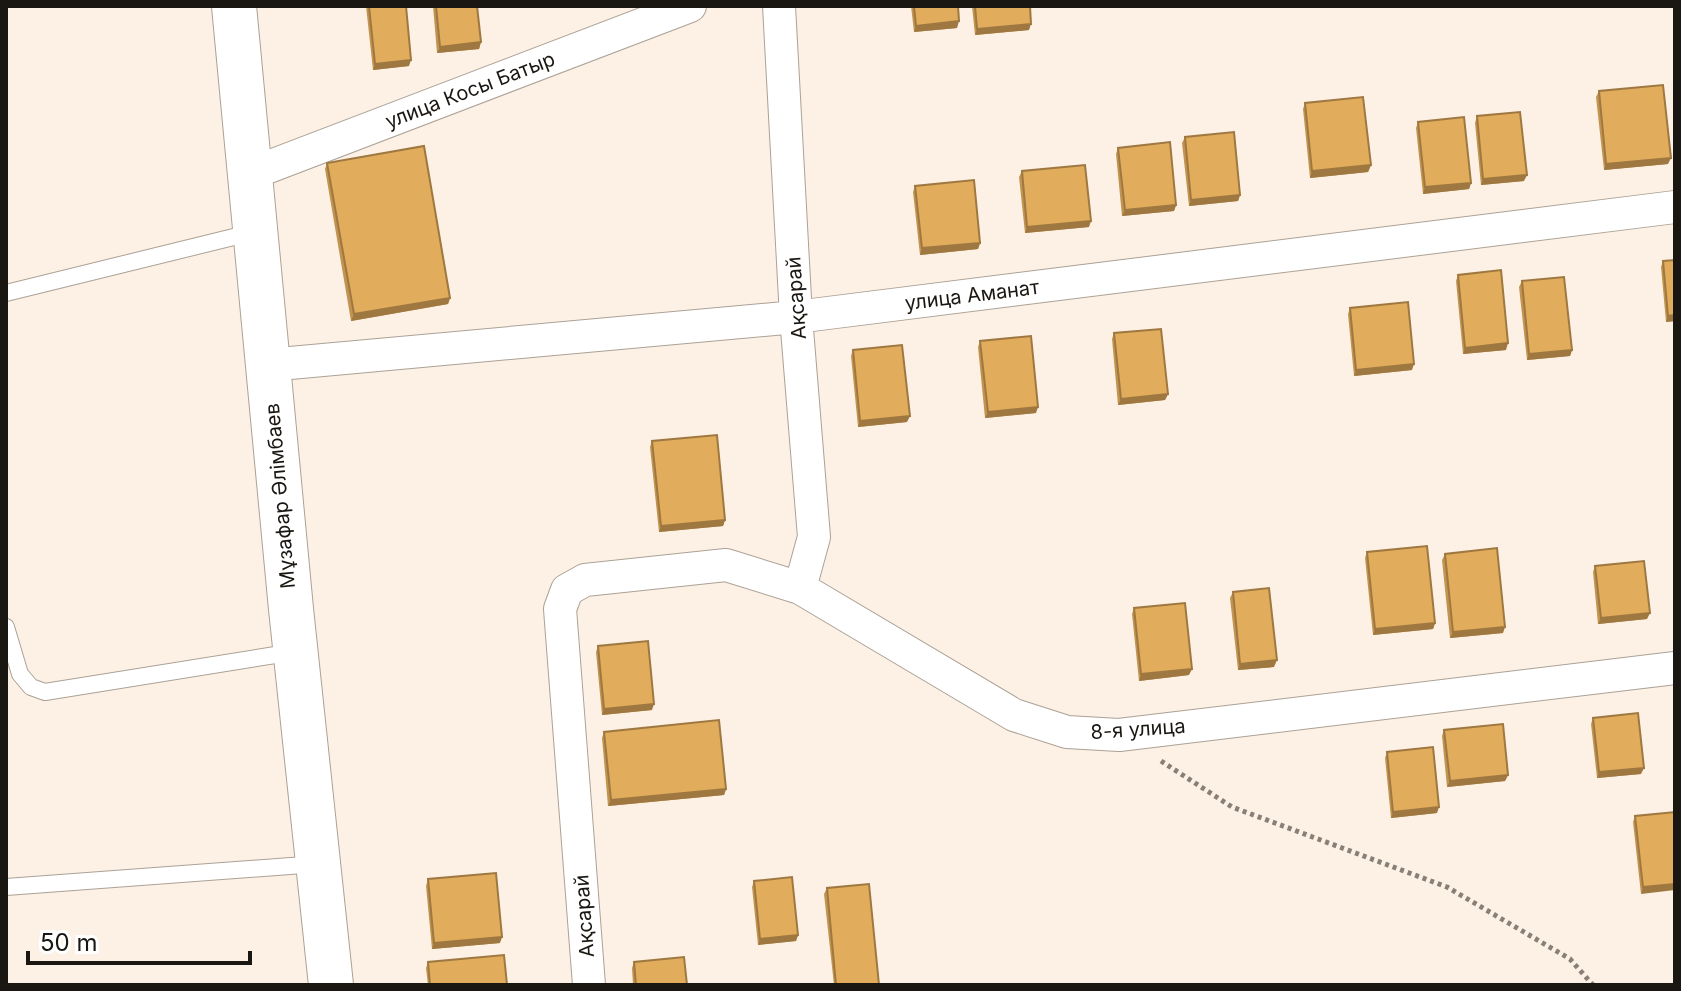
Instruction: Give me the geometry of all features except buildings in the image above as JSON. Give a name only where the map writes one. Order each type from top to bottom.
[{"type":"street","name":"Мұзафар Әлімбаев","points":[[234,6],[295,651],[331,985]]},
{"type":"street","name":"улица Косы Батыр","points":[[250,174],[690,6]]},
{"type":"street","name":"Ақсарай","points":[[779,6],[796,317],[814,537],[800,588]]},
{"type":"street","name":"улица Аманат","points":[[268,365],[796,317],[1675,207]]},
{"type":"street","name":"8-я улица","points":[[560,609],[567,590],[585,580],[726,565],[800,588],[1014,715],[1067,732],[1119,735],[1675,668]]},
{"type":"street","name":"Ақсарай","points":[[560,609],[589,985]]},
{"type":"lane","points":[[6,293],[255,232]]},
{"type":"lane","points":[[6,627],[20,674],[31,687],[45,692],[295,651]]},
{"type":"lane","points":[[6,887],[318,864]]},
{"type":"path","points":[[1119,735],[1232,807],[1447,887],[1570,959],[1593,985]]}]
